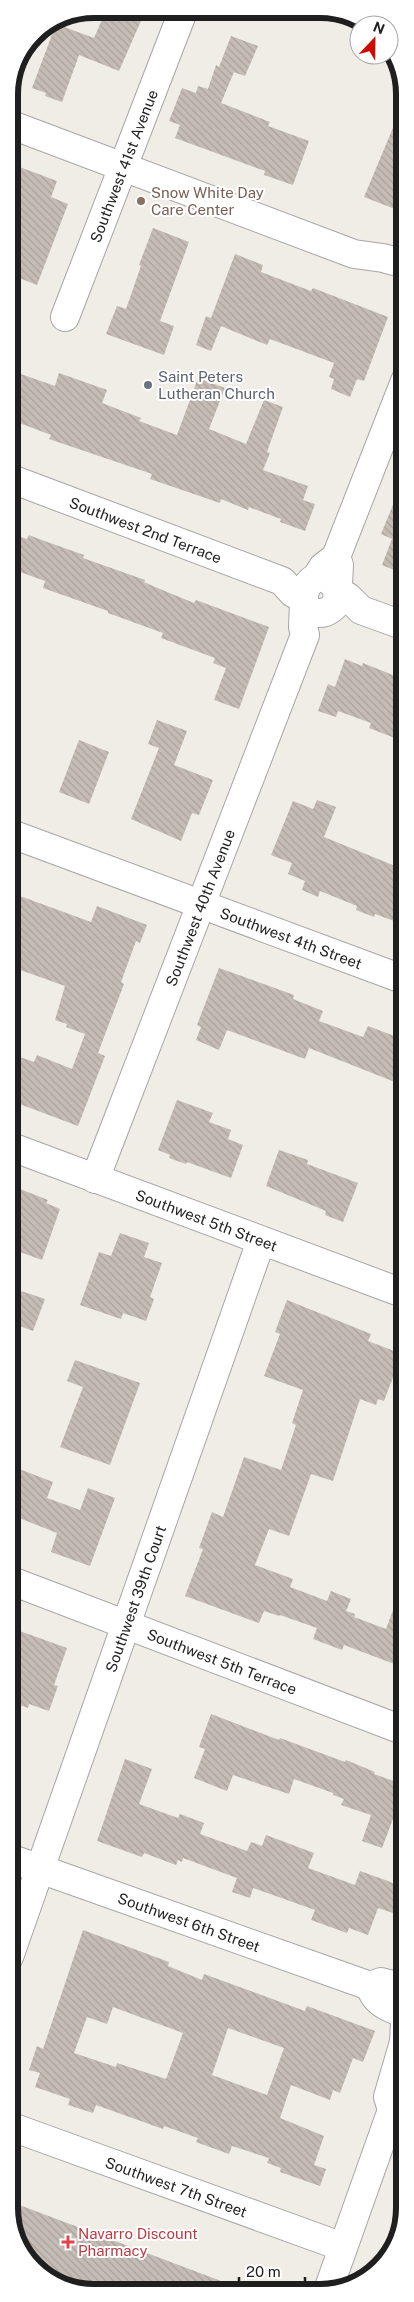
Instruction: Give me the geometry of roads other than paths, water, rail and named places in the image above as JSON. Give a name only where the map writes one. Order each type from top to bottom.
[{"type":"street","name":"Southwest 41st Avenue","points":[[65,317],[180,18]]},
{"type":"street","points":[[18,127],[354,254],[396,262]]},
{"type":"street","points":[[354,254],[373,268],[396,280]]},
{"type":"street","name":"Southwest 40th Avenue","points":[[95,1179],[202,906],[305,634],[312,631],[321,595],[323,567],[336,557],[396,405]]},
{"type":"street","name":"Southwest 2nd Terrace","points":[[18,481],[282,581],[293,593],[348,597],[361,610],[396,623]]},
{"type":"street","name":"Southwest 4th Street","points":[[18,836],[396,977]]},
{"type":"street","name":"Southwest 5th Street","points":[[18,1149],[396,1291]]},
{"type":"street","name":"Southwest 39th Court","points":[[18,1932],[262,1241]]},
{"type":"street","name":"Southwest 5th Terrace","points":[[18,1584],[396,1727]]},
{"type":"street","name":"Southwest 6th Street","points":[[18,1861],[370,1986],[373,1995],[382,2004],[396,2005]]},
{"type":"street","points":[[396,2070],[388,2097],[396,2102]]},
{"type":"street","points":[[330,2284],[396,2108]]},
{"type":"street","name":"Southwest 7th Street","points":[[18,2129],[343,2247]]},
{"type":"place","name":"Snow White Day Care Center","points":[[141,201]]},
{"type":"place","name":"Saint Peters Lutheran Church","points":[[148,385]]},
{"type":"place","name":"Navarro Discount Pharmacy","points":[[68,2242]]}]
